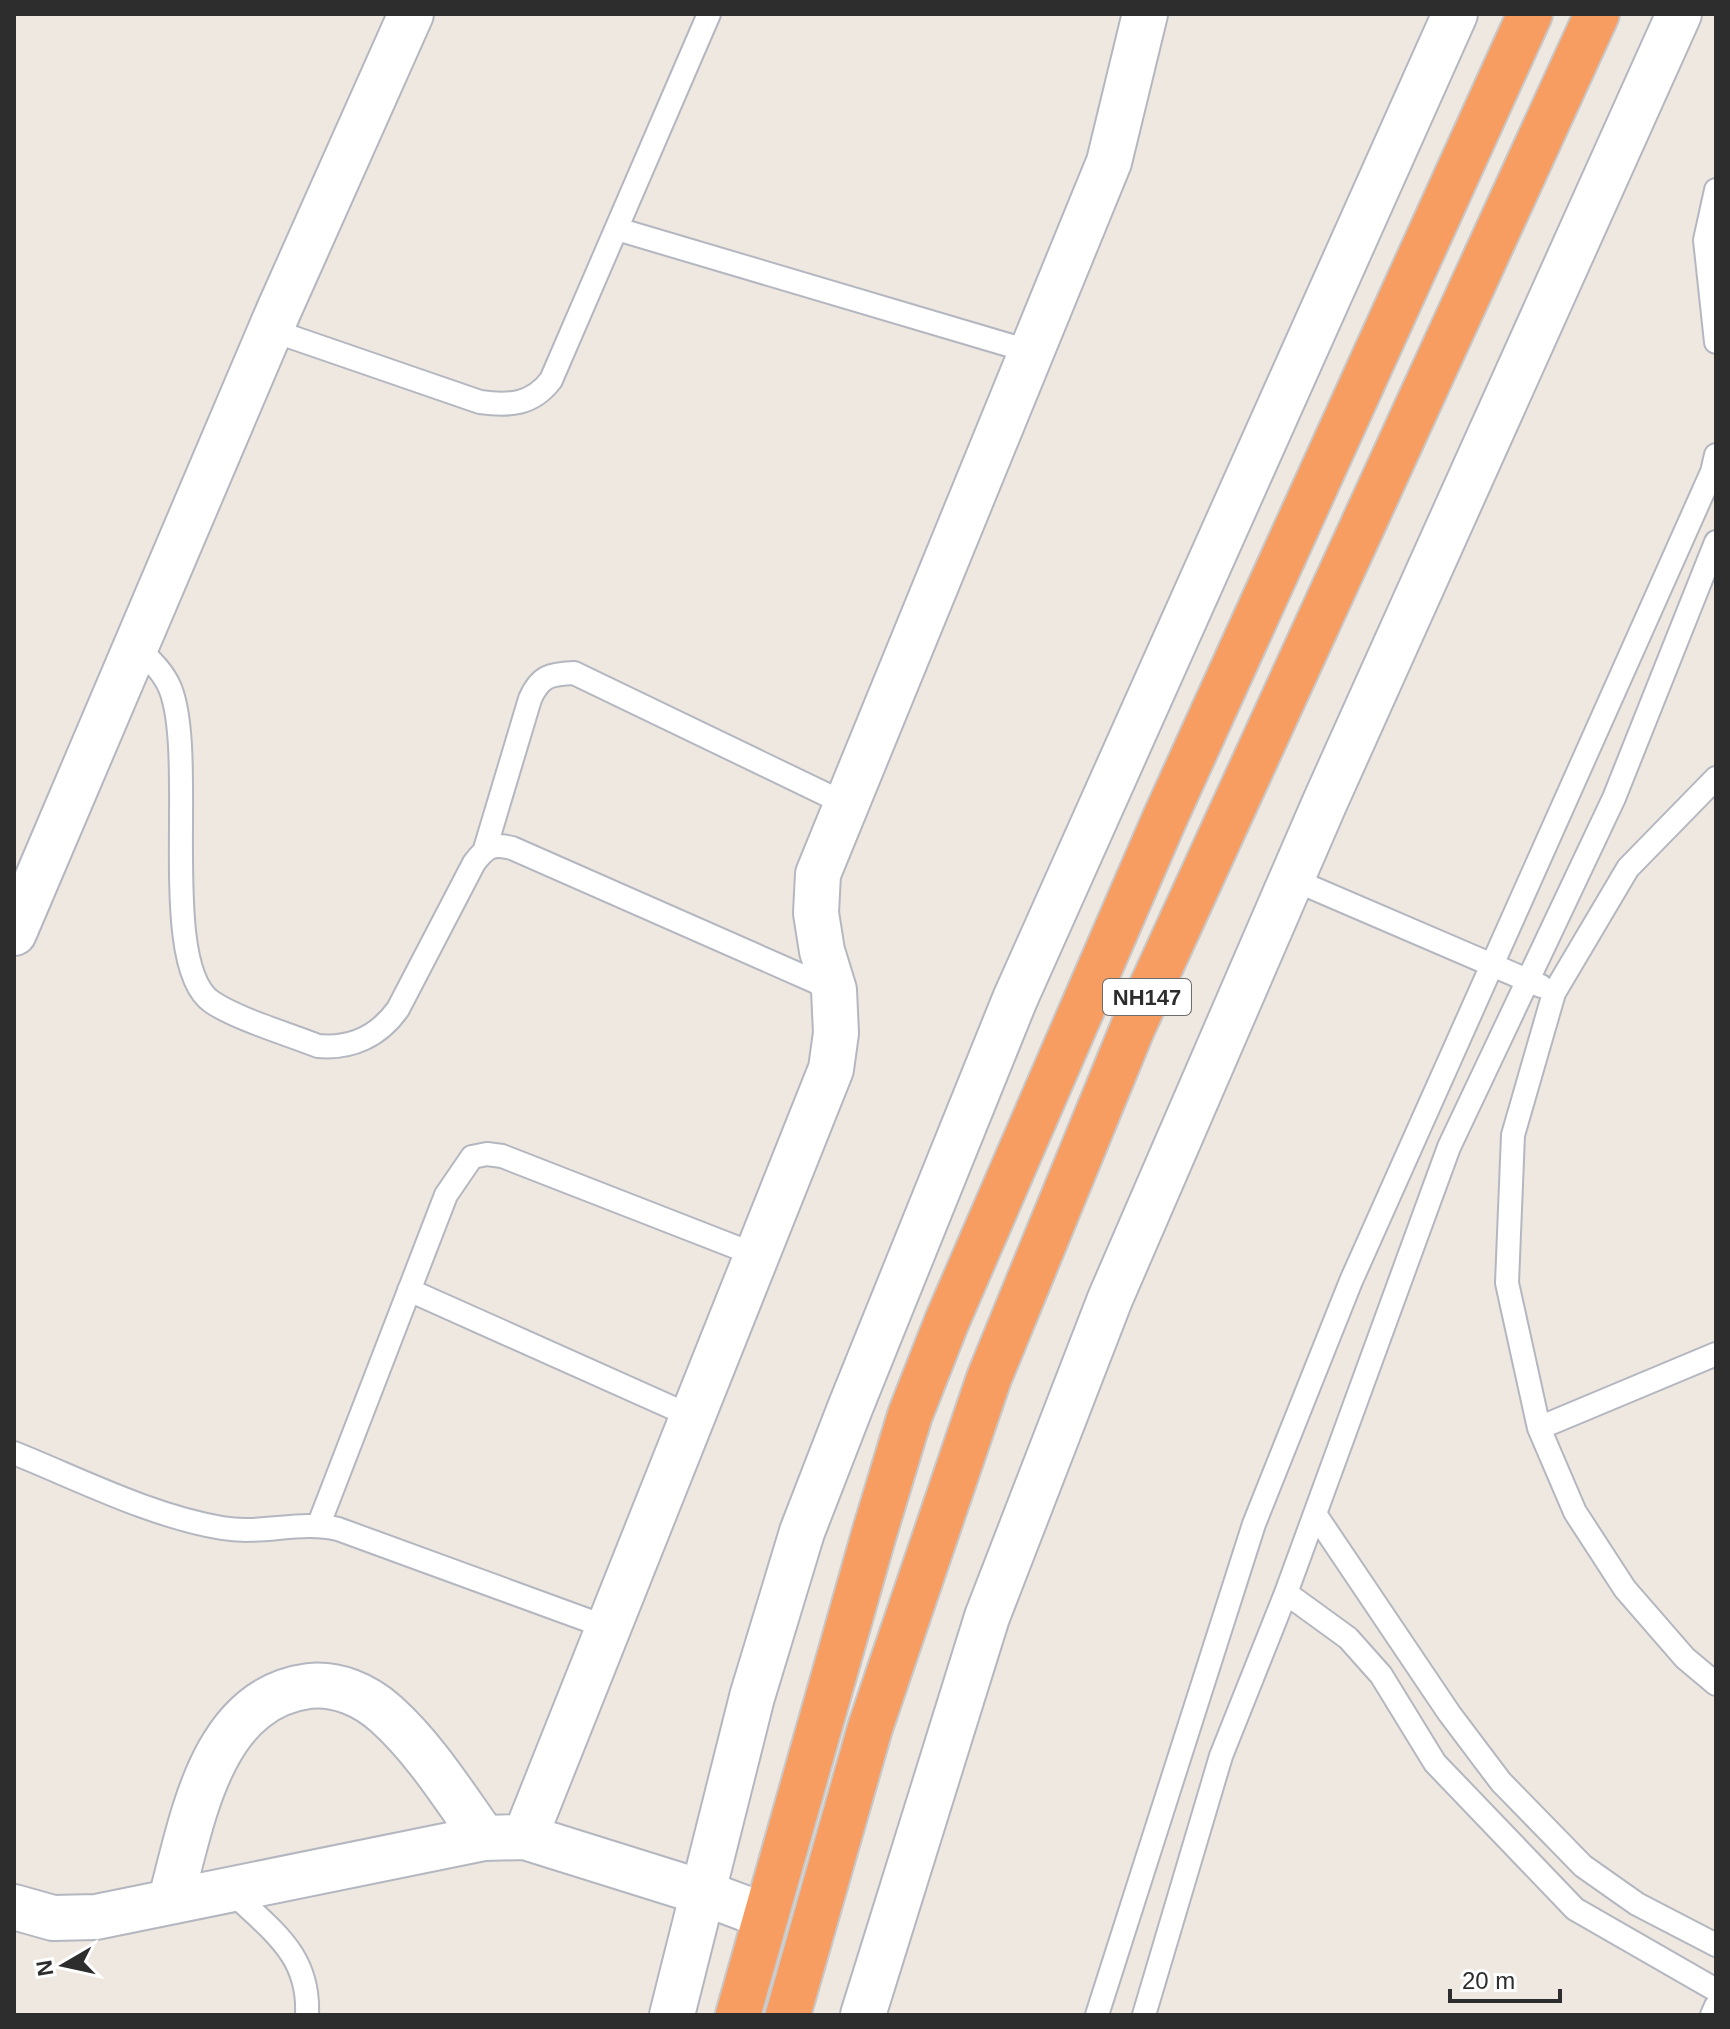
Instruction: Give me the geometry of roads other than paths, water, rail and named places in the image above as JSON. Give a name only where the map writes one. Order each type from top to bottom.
[{"type":"highway","name":"NH147","points":[[738,2015],[883,1504],[910,1415],[947,1321],[1164,820],[1530,14]]},
{"type":"highway","name":"NH147","points":[[788,2015],[870,1728],[989,1378],[1133,1027],[1597,14]]},
{"type":"street","points":[[14,933],[271,330],[411,14]]},
{"type":"street","points":[[505,1838],[609,1628],[831,1069],[836,1033],[834,990],[822,951],[816,913],[818,874],[1109,162],[1145,14]]},
{"type":"street","points":[[672,2015],[752,1697],[802,1532],[850,1408],[1015,999],[1455,14]]},
{"type":"street","points":[[863,2015],[987,1617],[1110,1299],[1292,879],[1679,14]]},
{"type":"street","points":[[170,1902],[205,1778],[227,1738],[257,1706],[290,1689],[325,1684],[356,1694],[385,1713],[505,1838]]},
{"type":"street","points":[[14,1907],[53,1918],[96,1917],[505,1838],[704,1893],[765,1916]]},
{"type":"lane","points":[[271,330],[480,402],[503,405],[523,402],[539,395],[551,380],[709,14]]},
{"type":"lane","points":[[1716,190],[1705,240],[1716,342]]},
{"type":"lane","points":[[617,229],[1032,352]]},
{"type":"lane","points":[[1097,2015],[1254,1524],[1351,1281],[1715,466]]},
{"type":"lane","points":[[1144,2015],[1221,1756],[1286,1593],[1449,1147],[1614,798],[1716,542]]},
{"type":"lane","points":[[136,646],[162,672],[171,689],[183,753],[181,916],[193,973],[211,1002],[318,1046],[337,1048],[371,1035],[388,1023],[398,1009],[485,849],[530,699],[538,682],[550,674],[574,673],[848,805]]},
{"type":"lane","points":[[1716,778],[1628,868],[1554,993],[1513,1135],[1507,1283],[1539,1428],[1575,1512],[1625,1589],[1685,1658],[1716,1684]]},
{"type":"lane","points":[[485,849],[496,844],[512,848],[834,990]]},
{"type":"lane","points":[[1292,879],[1528,979],[1554,993]]},
{"type":"lane","points":[[319,1524],[446,1195],[472,1157],[487,1154],[520,1162],[756,1255]]},
{"type":"lane","points":[[409,1290],[693,1417]]},
{"type":"lane","points":[[1539,1428],[1716,1354]]},
{"type":"lane","points":[[14,1453],[159,1511],[220,1528],[247,1531],[319,1524],[609,1628]]},
{"type":"lane","points":[[1315,1514],[1449,1713],[1501,1782],[1583,1866],[1637,1904],[1716,1945]]},
{"type":"lane","points":[[1286,1593],[1348,1638],[1381,1675],[1435,1763],[1575,1909],[1716,1990]]},
{"type":"lane","points":[[230,1890],[294,1955],[305,1975],[307,2015]]},
{"type":"lane","points":[[1712,2015],[1716,2006]]}]
